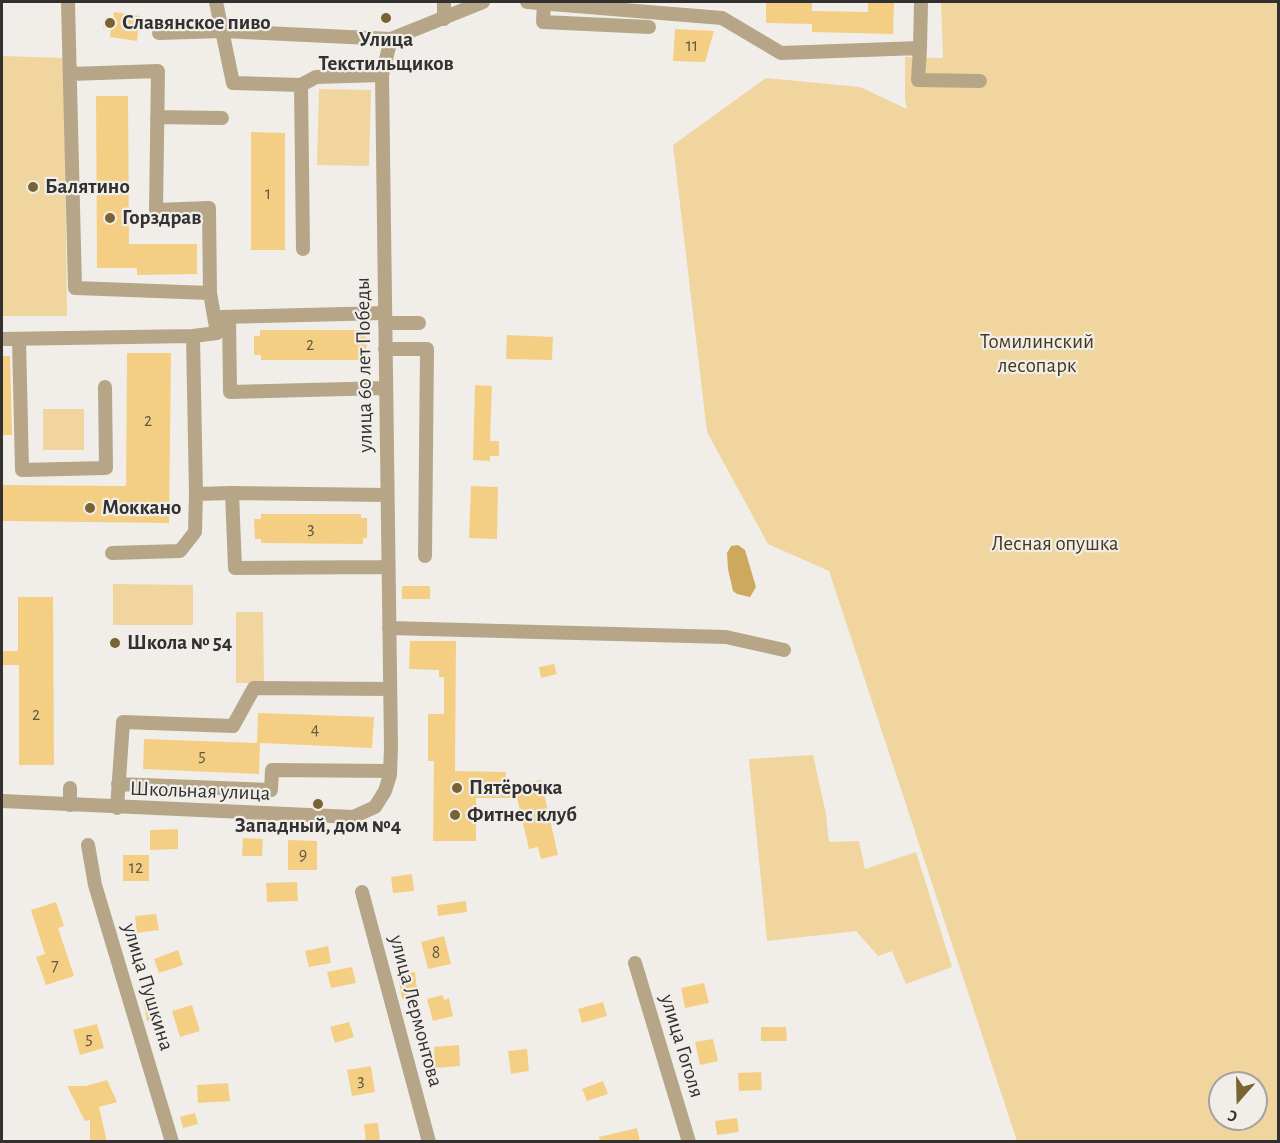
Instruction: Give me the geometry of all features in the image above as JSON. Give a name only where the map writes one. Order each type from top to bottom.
[{"type":"street","points":[[68,2],[75,288],[210,293]]},
{"type":"street","points":[[216,2],[233,83],[301,85],[316,77],[382,75]]},
{"type":"street","points":[[444,2],[444,19]]},
{"type":"street","points":[[159,33],[222,31],[391,39],[483,2]]},
{"type":"street","points":[[527,2],[580,4],[722,18],[781,53],[920,48]]},
{"type":"street","points":[[921,2],[918,80],[980,81]]},
{"type":"street","points":[[544,3],[543,22],[649,27]]},
{"type":"street","name":"улица 60 лет Победы","points":[[385,791],[390,771],[390,689],[382,75],[391,39]]},
{"type":"street","points":[[2,339],[193,336],[217,333],[210,293],[209,208],[156,210],[158,71],[70,74]]},
{"type":"street","points":[[301,85],[303,249]]},
{"type":"street","points":[[157,117],[222,118]]},
{"type":"street","points":[[229,317],[230,392],[385,388]]},
{"type":"street","points":[[214,318],[385,318],[419,323]]},
{"type":"street","points":[[112,553],[180,551],[195,532],[193,336]]},
{"type":"street","points":[[19,339],[22,470],[106,468],[105,387]]},
{"type":"street","points":[[385,349],[427,349],[425,556]]},
{"type":"street","points":[[232,493],[235,568],[387,567]]},
{"type":"street","points":[[196,494],[387,495]]},
{"type":"street","points":[[389,628],[726,637],[784,650]]},
{"type":"street","points":[[117,808],[123,722],[233,726],[254,688],[390,689]]},
{"type":"street","points":[[118,784],[272,790],[272,770],[390,771]]},
{"type":"street","points":[[70,788],[70,806]]},
{"type":"street","name":"Школьная улица","points":[[2,801],[70,806],[352,817],[375,807],[385,791]]},
{"type":"street","name":"улица Пушкина","points":[[88,845],[95,885],[172,1142]]},
{"type":"street","name":"улица Лермонтова","points":[[362,892],[429,1142]]},
{"type":"street","name":"улица Гоголя","points":[[636,963],[689,1142]]},
{"type":"green space","name":"Томилинский лесопарк","points":[[941,2],[1278,2],[1278,1141],[1017,1141],[829,571],[768,544],[707,432],[673,145],[766,78],[860,87],[907,109],[905,57],[943,58]]},
{"type":"green space","name":"Балятино","points":[[2,56],[64,58],[67,316],[2,316]]},
{"type":"green space","points":[[319,89],[371,90],[369,166],[317,165]]},
{"type":"green space","points":[[43,409],[84,409],[84,450],[43,450]]},
{"type":"green space","points":[[113,584],[193,585],[193,625],[113,625]]},
{"type":"green space","points":[[236,612],[263,612],[264,683],[236,683]]},
{"type":"green space","points":[[813,755],[826,814],[829,842],[859,841],[865,869],[916,852],[952,967],[906,984],[892,951],[878,956],[856,931],[767,941],[749,759]]},
{"type":"shaded area","points":[[738,545],[745,550],[756,587],[750,597],[733,591],[727,553],[731,546]]},
{"type":"building","points":[[766,2],[812,3],[812,11],[868,12],[868,2],[894,2],[893,34],[812,32],[812,24],[766,23]]},
{"type":"building","points":[[114,12],[140,16],[137,41],[110,37],[111,29],[103,28],[105,17],[113,18]]},
{"type":"building","points":[[675,29],[714,31],[705,62],[673,61]]},
{"type":"building","points":[[96,96],[128,96],[129,244],[197,244],[197,274],[137,275],[137,268],[97,268]]},
{"type":"building","points":[[251,132],[285,133],[285,250],[251,250]]},
{"type":"building","points":[[260,330],[360,330],[360,335],[366,335],[367,355],[362,355],[363,360],[261,360],[261,355],[254,355],[254,336],[260,336]]},
{"type":"building","points":[[507,335],[553,337],[552,360],[506,359]]},
{"type":"building","points":[[127,353],[171,353],[169,523],[2,521],[2,485],[126,486]]},
{"type":"building","points":[[2,356],[10,356],[12,435],[2,435]]},
{"type":"building","points":[[475,385],[492,386],[490,441],[499,441],[499,456],[490,456],[490,461],[473,460]]},
{"type":"building","points":[[471,486],[498,487],[497,539],[469,538]]},
{"type":"building","points":[[261,514],[361,514],[361,518],[367,518],[367,538],[363,538],[363,544],[261,543],[261,539],[255,539],[254,519],[261,519]]},
{"type":"building","points":[[402,586],[430,586],[430,599],[402,599]]},
{"type":"building","points":[[18,597],[53,597],[54,765],[19,765],[19,665],[2,665],[2,651],[18,651]]},
{"type":"building","points":[[410,641],[456,641],[455,771],[506,772],[505,788],[541,780],[558,855],[541,859],[538,847],[529,849],[517,798],[476,798],[476,841],[433,841],[434,761],[428,761],[428,714],[444,714],[444,677],[439,677],[439,670],[409,669]]},
{"type":"building","points":[[554,664],[557,674],[541,678],[539,667]]},
{"type":"building","points":[[258,713],[374,717],[372,748],[260,743],[259,774],[143,769],[144,739],[257,743]]},
{"type":"building","points":[[178,829],[178,849],[150,850],[150,830]]},
{"type":"building","points":[[243,838],[263,839],[262,856],[242,856]]},
{"type":"building","points":[[288,840],[317,841],[317,870],[288,870]]},
{"type":"building","points":[[123,855],[149,855],[149,881],[123,881]]},
{"type":"building","points":[[412,874],[414,891],[393,893],[391,877]]},
{"type":"building","points":[[297,882],[298,901],[267,902],[266,883]]},
{"type":"building","points":[[466,901],[467,912],[438,916],[437,905]]},
{"type":"building","points":[[56,902],[64,926],[58,928],[74,976],[46,985],[36,957],[45,954],[31,910]]},
{"type":"building","points":[[156,914],[159,930],[137,933],[135,916]]},
{"type":"building","points":[[444,936],[451,964],[428,969],[421,942]]},
{"type":"building","points":[[328,946],[331,963],[309,967],[305,951]]},
{"type":"building","points":[[178,950],[183,965],[159,973],[154,959]]},
{"type":"building","points":[[352,967],[356,983],[331,988],[327,972]]},
{"type":"building","points":[[415,972],[418,997],[402,999],[398,974]]},
{"type":"building","points":[[704,983],[709,1003],[685,1008],[681,988]]},
{"type":"building","points":[[443,995],[444,1000],[449,998],[453,1016],[433,1021],[427,999]]},
{"type":"building","points":[[155,998],[159,1019],[147,1021],[143,1000]]},
{"type":"building","points":[[603,1002],[607,1016],[582,1023],[578,1009]]},
{"type":"building","points":[[192,1005],[200,1031],[180,1037],[172,1011]]},
{"type":"building","points":[[349,1022],[354,1037],[335,1043],[330,1027]]},
{"type":"building","points":[[97,1024],[104,1048],[80,1055],[73,1030]]},
{"type":"building","points":[[761,1027],[786,1027],[787,1041],[761,1041]]},
{"type":"building","points":[[713,1039],[718,1061],[700,1065],[695,1042]]},
{"type":"building","points":[[459,1045],[460,1066],[435,1068],[434,1047]]},
{"type":"building","points":[[527,1049],[529,1071],[511,1074],[508,1051]]},
{"type":"building","points":[[371,1066],[375,1092],[352,1096],[347,1070]]},
{"type":"building","points":[[761,1072],[762,1090],[739,1091],[738,1073]]},
{"type":"building","points":[[107,1080],[117,1102],[99,1107],[107,1142],[90,1142],[90,1120],[85,1121],[67,1086],[86,1086]]},
{"type":"building","points":[[603,1081],[608,1094],[587,1101],[582,1089]]},
{"type":"building","points":[[228,1083],[230,1101],[198,1103],[197,1085]]},
{"type":"building","points":[[195,1113],[198,1124],[183,1128],[180,1117]]},
{"type":"building","points":[[737,1118],[739,1132],[717,1135],[715,1121]]},
{"type":"building","points":[[378,1123],[380,1142],[366,1142],[364,1124]]},
{"type":"building","points":[[637,1128],[640,1142],[600,1142],[599,1137]]},
{"type":"place","name":"Улица Текстильщиков","points":[[386,18]]},
{"type":"place","name":"Славянское пиво","points":[[110,23]]},
{"type":"place","name":"Балятино","points":[[33,187]]},
{"type":"place","name":"Горздрав","points":[[110,218]]},
{"type":"place","name":"Моккано","points":[[90,508]]},
{"type":"place","name":"Школа № 54","points":[[115,643]]},
{"type":"place","name":"Пятёрочка","points":[[457,788]]},
{"type":"place","name":"Западный, дом №4","points":[[318,804]]},
{"type":"place","name":"Фитнес клуб","points":[[455,815]]},
{"type":"park label","name":"Лесная опушка","points":[[1055,544]]}]
